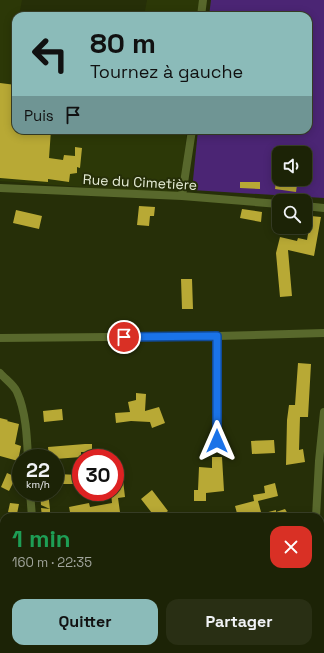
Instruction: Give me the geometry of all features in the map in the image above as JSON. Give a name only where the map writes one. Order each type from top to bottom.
[{"type":"street","points":[[202,12],[203,0]]},
{"type":"street","points":[[182,196],[191,134]]},
{"type":"street","name":"Rue du Cimetière","points":[[0,188],[182,196],[272,203]]},
{"type":"street","points":[[312,207],[324,208]]},
{"type":"street","points":[[0,338],[217,336],[324,333]]},
{"type":"street","points":[[217,336],[217,441]]},
{"type":"street","points":[[0,373],[16,391],[22,406],[28,449]]},
{"type":"street","points":[[316,513],[319,461],[324,412]]},
{"type":"street","points":[[31,501],[32,513]]},
{"type":"shaded area","points":[[0,0],[22,0],[20,12],[12,12],[12,134],[187,134],[180,194],[0,181]]},
{"type":"shaded area","points":[[147,0],[201,0],[200,12],[145,12]]},
{"type":"shaded area","points":[[211,0],[324,0],[324,198],[312,197],[312,194],[272,195],[192,190],[198,134],[312,134],[312,12],[210,12]]},
{"type":"building","points":[[0,83],[12,84],[12,134],[51,134],[49,158],[63,160],[64,155],[75,156],[75,147],[82,148],[80,168],[77,167],[77,173],[70,174],[69,182],[48,179],[48,182],[0,178]]},
{"type":"building","points":[[240,182],[260,182],[260,189],[240,188]]},
{"type":"building","points":[[275,186],[297,186],[296,192],[275,189]]},
{"type":"building","points":[[139,206],[155,207],[154,216],[150,216],[149,226],[137,225]]},
{"type":"building","points":[[242,209],[262,212],[261,222],[240,218]]},
{"type":"building","points":[[16,210],[42,216],[39,229],[13,223]]},
{"type":"building","points":[[312,216],[321,217],[314,256],[288,250],[292,296],[280,297],[276,253],[280,237],[297,241],[298,238],[307,240],[308,234],[312,234]]},
{"type":"building","points":[[181,279],[192,279],[193,309],[182,309]]},
{"type":"building","points":[[298,363],[311,364],[308,417],[300,417],[299,450],[303,449],[305,462],[286,465],[287,420],[289,405],[295,405]]},
{"type":"building","points":[[136,393],[146,394],[145,411],[159,407],[165,423],[152,428],[150,422],[131,421],[116,423],[115,413],[130,412],[128,402],[136,400]]},
{"type":"building","points":[[62,409],[63,420],[44,422],[43,411]]},
{"type":"building","points":[[0,418],[19,424],[15,444],[21,446],[20,449],[12,449],[12,459],[0,456]]},
{"type":"building","points":[[274,440],[275,453],[252,454],[251,441]]},
{"type":"building","points":[[92,444],[92,449],[72,449],[72,458],[64,458],[64,449],[48,449],[48,447]]},
{"type":"building","points":[[212,457],[222,457],[224,491],[206,493],[206,501],[194,501],[194,490],[198,490],[199,467],[212,468]]},
{"type":"building","points":[[7,473],[12,475],[12,485],[9,491],[1,487]]},
{"type":"building","points":[[64,474],[72,475],[72,484],[64,484]]},
{"type":"building","points":[[275,483],[278,496],[258,501],[261,512],[237,513],[235,506],[254,501],[253,495],[265,493],[264,486]]},
{"type":"building","points":[[152,490],[168,511],[165,513],[152,513],[141,499]]},
{"type":"building","points":[[41,501],[49,501],[50,509],[41,505]]},
{"type":"building","points":[[112,501],[118,501],[120,512],[70,513],[69,507],[89,503],[90,507],[112,503]]},
{"type":"building","points":[[10,503],[19,504],[17,513],[8,512]]},
{"type":"building","points":[[41,508],[50,509],[50,513],[42,513]]},
{"type":"building","points":[[285,509],[287,513],[265,513],[276,510],[276,512]]},
{"type":"route","points":[[124,337],[217,336],[217,441]]}]
